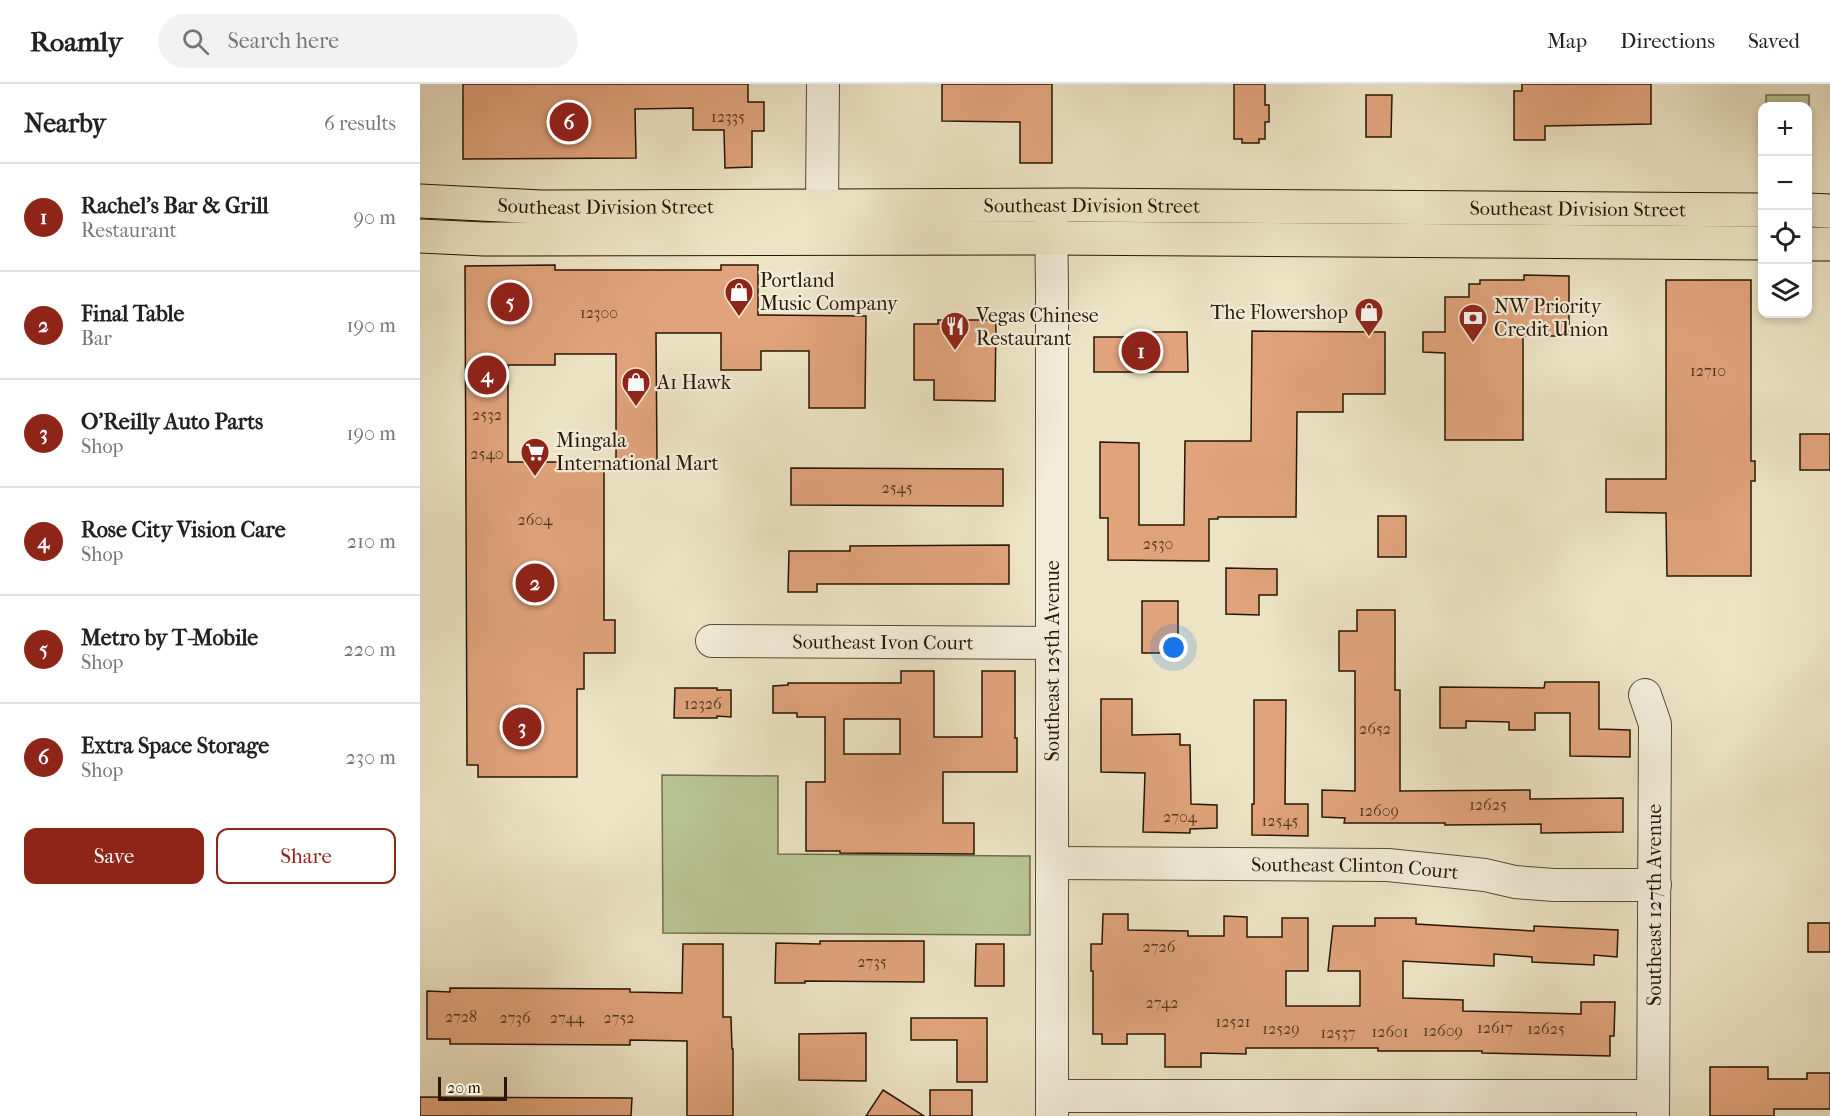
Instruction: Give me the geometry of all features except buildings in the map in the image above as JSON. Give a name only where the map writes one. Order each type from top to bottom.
[{"type":"main road","name":"Southeast Division Street","points":[[420,201],[541,207],[1051,205],[1758,210]]},
{"type":"main road","points":[[782,238],[802,229],[814,218],[822,206]]},
{"type":"main road","points":[[1812,210],[1830,211]]},
{"type":"main road","name":"Southeast Division Street","points":[[420,236],[484,239],[1051,238],[1758,243]]},
{"type":"main road","points":[[1812,244],[1830,244]]},
{"type":"street","points":[[822,206],[823,84]]},
{"type":"street","name":"Southeast 125th Avenue","points":[[1051,205],[1052,1106]]},
{"type":"street","name":"Southeast Ivon Court","points":[[712,641],[1052,643]]},
{"type":"street","name":"Southeast 127th Avenue","points":[[1645,695],[1655,724],[1653,1106]]},
{"type":"street","name":"Southeast Clinton Court","points":[[1052,863],[1388,865],[1554,885],[1655,885]]},
{"type":"street","points":[[1052,1106],[1653,1106]]},
{"type":"green space","points":[[1766,95],[1809,95],[1809,102],[1766,102]]},
{"type":"green space","points":[[662,775],[778,776],[778,854],[1030,856],[1030,935],[663,933]]},
{"type":"place","name":"Extra Space Storage","points":[[569,122]]},
{"type":"place","name":"Metro by T-Mobile","points":[[510,302]]},
{"type":"place","name":"Portland Music Company","points":[[739,318]]},
{"type":"place","name":"The Flowershop","points":[[1369,338]]},
{"type":"place","name":"NW Priority Credit Union","points":[[1473,344]]},
{"type":"place","name":"Rachel's Bar & Grill","points":[[1141,351]]},
{"type":"place","name":"Vegas Chinese Restaurant","points":[[955,352]]},
{"type":"place","name":"Rose City Vision Care","points":[[487,375]]},
{"type":"place","name":"A1 Hawk","points":[[636,408]]},
{"type":"place","name":"Mingala International Mart","points":[[535,478]]},
{"type":"place","name":"Final Table","points":[[535,583]]},
{"type":"place","name":"O'Reilly Auto Parts","points":[[522,727]]}]
